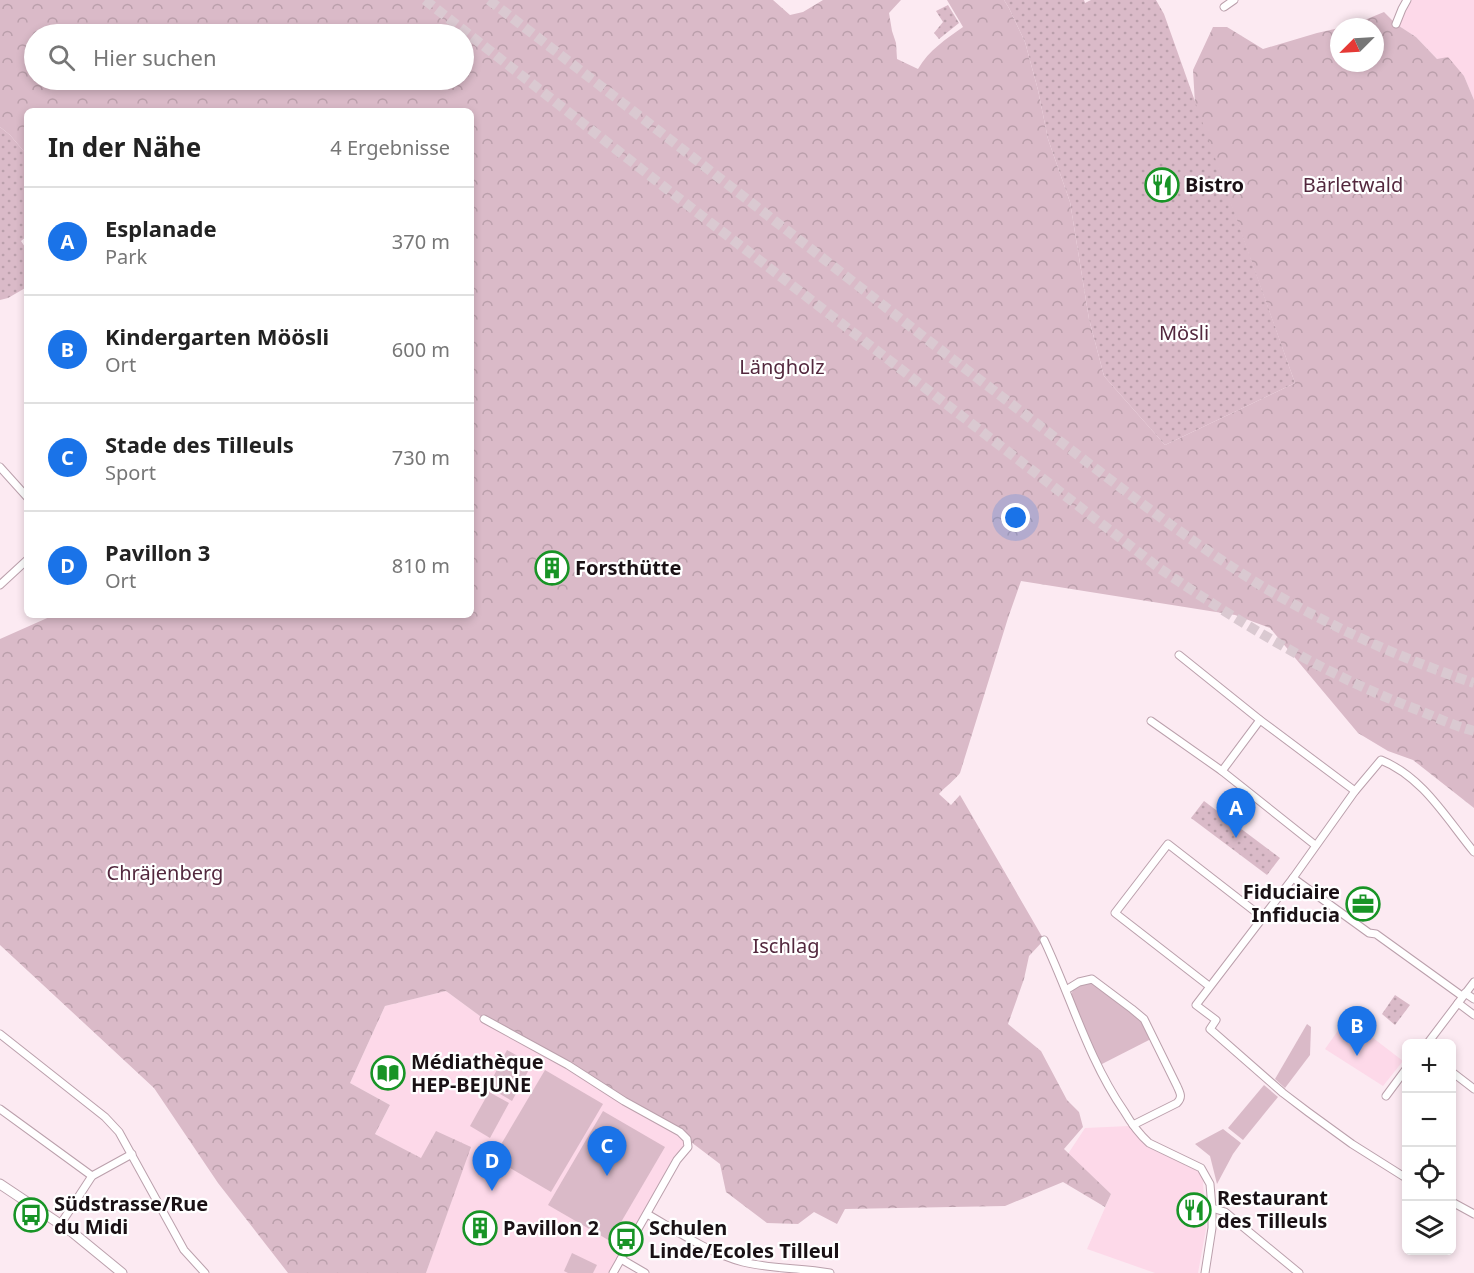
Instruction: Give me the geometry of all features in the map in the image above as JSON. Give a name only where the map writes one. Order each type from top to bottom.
[{"type":"main road","points":[[0,1184],[91,1247],[122,1273]]},
{"type":"street","points":[[1224,7],[1234,0]]},
{"type":"street","points":[[1396,24],[1407,0]]},
{"type":"street","points":[[0,467],[24,494]]},
{"type":"street","points":[[0,585],[24,563]]},
{"type":"street","points":[[1179,655],[1260,720],[1355,791]]},
{"type":"street","points":[[1222,771],[1260,720]]},
{"type":"street","points":[[1151,721],[1222,771],[1316,845]]},
{"type":"street","points":[[1402,1175],[1352,1144],[1283,1093],[1210,1029],[1216,1020],[1196,1005],[1380,760],[1391,764],[1418,784],[1435,801],[1474,852]]},
{"type":"street","points":[[1209,986],[1116,913],[1161,853],[1168,844],[1262,917]]},
{"type":"street","points":[[1293,878],[1369,933],[1376,934],[1462,997],[1474,1015]]},
{"type":"street","points":[[1044,940],[1095,1062],[1107,1085],[1142,1138],[1202,1168],[1210,1184],[1212,1208],[1212,1228],[1206,1271],[1214,1273]]},
{"type":"street","points":[[1066,990],[1079,982],[1092,979],[1144,1019],[1181,1096],[1177,1104],[1133,1125]]},
{"type":"street","points":[[1430,1039],[1474,982]]},
{"type":"street","points":[[1462,997],[1474,999]]},
{"type":"street","points":[[484,1019],[680,1131],[687,1139],[688,1148],[677,1160],[613,1273]]},
{"type":"street","points":[[0,1034],[105,1117],[119,1132],[184,1251],[205,1273]]},
{"type":"street","points":[[1386,1096],[1402,1075]]},
{"type":"street","points":[[1456,1075],[1474,1089]]},
{"type":"street","points":[[0,1109],[92,1176]]},
{"type":"street","points":[[60,1225],[92,1176],[132,1154]]},
{"type":"street","points":[[1456,1205],[1474,1214]]},
{"type":"street","points":[[1212,1208],[1225,1212],[1299,1273]]},
{"type":"street","points":[[647,1214],[710,1249],[741,1261],[771,1267],[830,1273]]},
{"type":"street","points":[[621,1259],[645,1273]]},
{"type":"shaded area","points":[[1407,0],[1474,0],[1474,100],[1464,76],[1441,59],[1437,59],[1416,37],[1396,24]]},
{"type":"shaded area","points":[[446,991],[484,1019],[680,1132],[688,1147],[613,1273],[426,1273],[470,1147],[422,1159],[375,1134],[390,1105],[350,1083],[385,1006]]},
{"type":"shaded area","points":[[1347,1018],[1402,1062],[1383,1086],[1325,1049]]},
{"type":"shaded area","points":[[1129,1126],[1147,1147],[1202,1174],[1206,1183],[1203,1182],[1206,1229],[1198,1273],[1155,1273],[1087,1249],[1111,1194],[1068,1154],[1085,1128]]},
{"type":"green space","points":[[0,0],[773,0],[790,15],[803,12],[823,0],[901,0],[889,13],[897,59],[918,69],[933,51],[963,27],[947,0],[1004,0],[1025,42],[1048,139],[1070,202],[1089,319],[1104,376],[1165,445],[1295,383],[1195,104],[1193,70],[1213,27],[1227,27],[1263,49],[1330,30],[1330,72],[1384,72],[1384,18],[1370,18],[1384,12],[1396,24],[1416,37],[1437,59],[1448,57],[1464,76],[1474,100],[1474,808],[1413,760],[1388,751],[1358,733],[1270,628],[1235,615],[1021,581],[960,773],[939,794],[951,805],[960,795],[1044,940],[1029,956],[1024,979],[1008,1024],[1041,1051],[1067,1100],[1079,1112],[1083,1127],[1064,1149],[1111,1194],[1105,1207],[1063,1182],[1005,1206],[845,1209],[837,1224],[814,1212],[798,1224],[767,1223],[726,1192],[720,1164],[687,1139],[484,1019],[446,991],[385,1006],[350,1083],[390,1105],[375,1134],[421,1158],[436,1131],[471,1147],[426,1273],[288,1273],[218,1183],[154,1088],[0,945],[0,639],[47,618],[474,618],[474,108],[24,108],[24,151],[0,127]]},
{"type":"green space","name":"Mösli","points":[[1004,0],[1084,0],[1085,3],[1091,0],[1156,0],[1164,14],[1295,383],[1165,445],[1104,376],[1089,319],[1070,202],[1048,139],[1025,42]]},
{"type":"green space","points":[[948,5],[959,23],[939,39],[934,33],[943,22],[936,11]]},
{"type":"green space","points":[[0,127],[24,151],[24,238],[21,241],[24,246],[24,289],[0,300]]},
{"type":"green space","points":[[1204,801],[1280,858],[1267,875],[1191,818]]},
{"type":"green space","points":[[1092,983],[1134,1014],[1141,1021],[1151,1039],[1100,1065],[1071,996],[1073,989]]},
{"type":"green space","points":[[1395,995],[1410,1005],[1395,1025],[1382,1014]]},
{"type":"green space","points":[[1307,1024],[1311,1027],[1310,1055],[1285,1088],[1275,1079]]},
{"type":"green space","points":[[507,1050],[532,1064],[512,1101],[488,1087]]},
{"type":"green space","points":[[545,1070],[603,1104],[551,1192],[493,1158]]},
{"type":"green space","points":[[1264,1085],[1278,1097],[1243,1140],[1228,1128]]},
{"type":"green space","points":[[489,1092],[509,1103],[490,1138],[470,1126]]},
{"type":"green space","points":[[603,1111],[665,1147],[610,1241],[548,1205]]},
{"type":"green space","points":[[1223,1129],[1241,1143],[1217,1184],[1210,1156],[1195,1144]]},
{"type":"green space","points":[[572,1253],[597,1265],[593,1273],[564,1271]]},
{"type":"tunnel","points":[[425,0],[456,24]]},
{"type":"tunnel","points":[[489,0],[929,341],[1127,493],[1195,542],[1265,588],[1315,616],[1420,664],[1474,683]]},
{"type":"tunnel","points":[[474,38],[1159,568],[1284,647],[1350,681],[1446,722],[1474,731]]},
{"type":"place","name":"Bistro","points":[[1162,185]]},
{"type":"place","name":"Forsthütte","points":[[552,568]]},
{"type":"place","name":"Esplanade","points":[[1236,838]]},
{"type":"place","name":"Fiduciaire Infiducia","points":[[1363,904]]},
{"type":"place","name":"Kindergarten Möösli","points":[[1357,1056]]},
{"type":"place","name":"Médiathèque HEP-BEJUNE","points":[[388,1073]]},
{"type":"place","name":"Stade des Tilleuls","points":[[607,1176]]},
{"type":"place","name":"Pavillon 3","points":[[492,1191]]},
{"type":"place","name":"Restaurant des Tilleuls","points":[[1194,1210]]},
{"type":"place","name":"Südstrasse/Rue du Midi","points":[[31,1215]]},
{"type":"place","name":"Pavillon 2","points":[[480,1228]]},
{"type":"place","name":"Schulen Linde/Ecoles Tilleul","points":[[626,1239]]},
{"type":"park label","name":"Bärletwald","points":[[1353,185]]},
{"type":"park label","name":"Längholz","points":[[782,367]]},
{"type":"park label","name":"Chräjenberg","points":[[165,873]]},
{"type":"park label","name":"Ischlag","points":[[786,946]]}]
